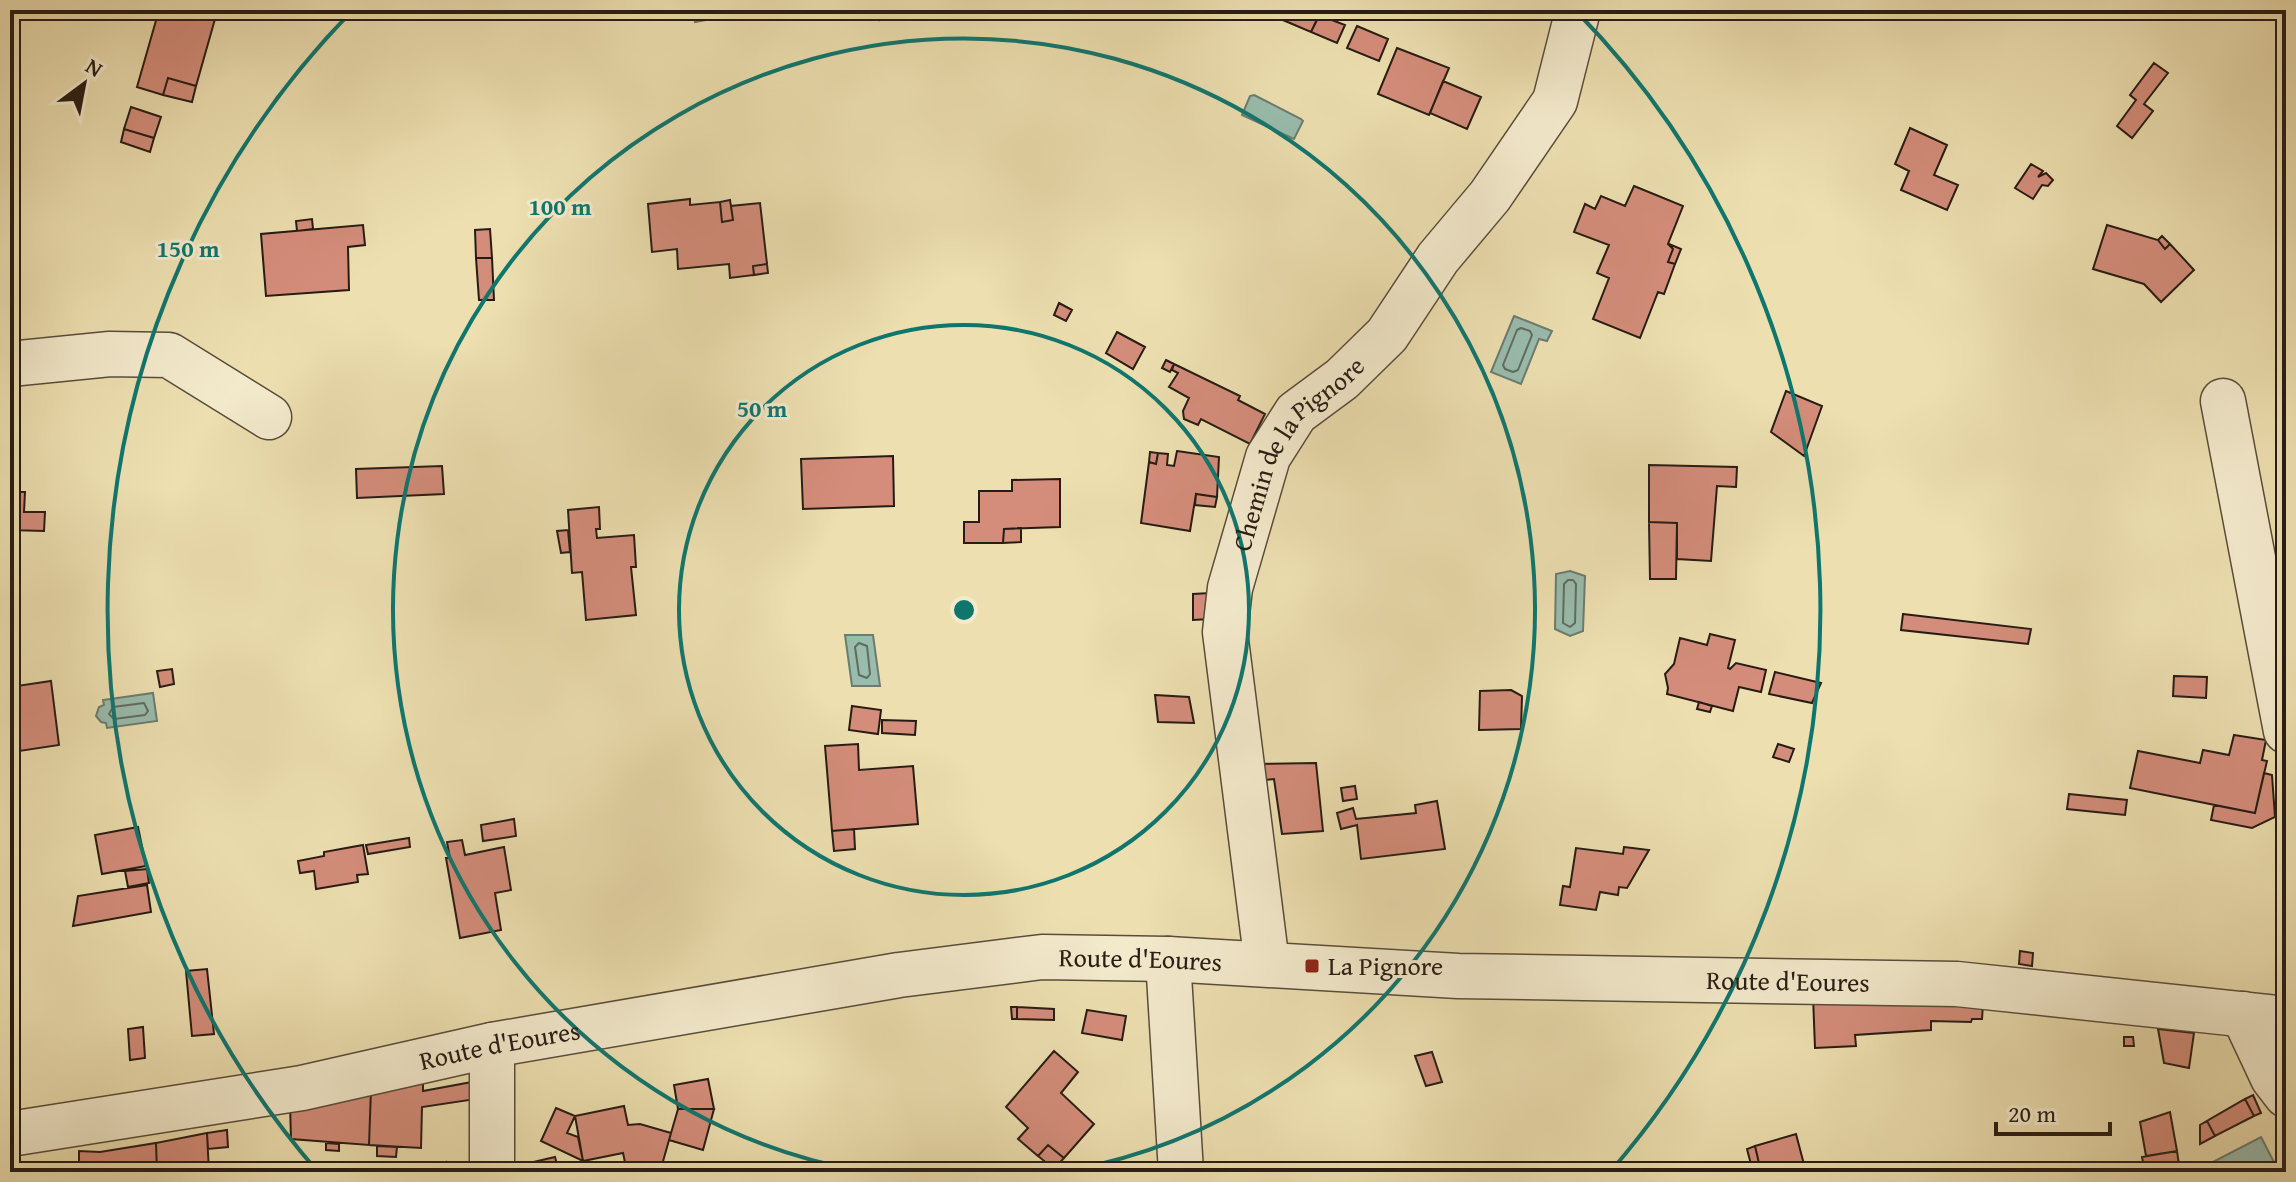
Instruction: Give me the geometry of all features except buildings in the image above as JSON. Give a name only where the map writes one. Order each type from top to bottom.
[{"type":"street","name":"Chemin de la Pignore","points":[[1267,964],[1225,632],[1230,588],[1268,457],[1296,413],[1342,379],[1387,335],[1438,258],[1490,196],[1555,101],[1578,10]]},
{"type":"street","points":[[10,364],[110,354],[169,355],[269,417]]},
{"type":"street","points":[[2223,401],[2286,731]]},
{"type":"street","name":"Route d'Eoures","points":[[10,1134],[302,1088],[492,1045],[899,975],[1042,957],[1168,959],[1458,976],[1957,984],[2286,1019]]},
{"type":"street","points":[[1168,959],[1181,1172]]},
{"type":"street","points":[[2243,1014],[2273,1078],[2286,1095]]},
{"type":"street","points":[[492,1045],[492,1172]]},
{"type":"water","points":[[693,10],[743,10],[744,13],[695,22]]},
{"type":"water","points":[[1254,95],[1303,121],[1294,139],[1242,115],[1250,96]]},
{"type":"water","points":[[1514,316],[1552,331],[1547,341],[1539,339],[1521,384],[1491,372]]},
{"type":"water","points":[[1570,571],[1585,576],[1583,631],[1570,636],[1555,629],[1556,574]]},
{"type":"water","points":[[845,635],[873,635],[880,686],[852,686]]},
{"type":"water","points":[[153,693],[157,721],[107,728],[106,723],[96,716],[99,707],[104,705],[103,700]]},
{"type":"water","points":[[2261,1137],[2275,1164],[2259,1172],[2215,1172],[2211,1163]]},
{"type":"place","name":"La Pignore","points":[[1312,966]]}]
